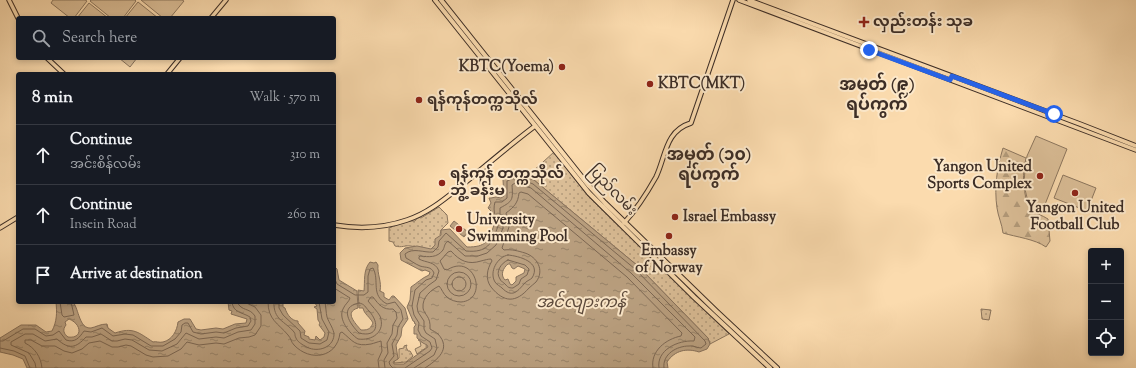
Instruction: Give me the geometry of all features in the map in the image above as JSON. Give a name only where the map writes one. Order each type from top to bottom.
[{"type":"highway","name":"ပြည်လမ်း","points":[[436,0],[535,126],[618,219],[697,300],[770,368]]},
{"type":"highway","name":"ပြည်လမ်း","points":[[442,0],[542,127],[569,165]]},
{"type":"highway","name":"ပြည်လမ်း","points":[[623,224],[777,368]]},
{"type":"highway","points":[[697,300],[701,296]]},
{"type":"highway","points":[[739,339],[742,336]]},
{"type":"highway","points":[[745,345],[749,341]]},
{"type":"main road","points":[[9,0],[17,16]]},
{"type":"main road","points":[[213,16],[226,0]]},
{"type":"main road","name":"ပြည်လမ်း","points":[[432,0],[444,11]]},
{"type":"main road","points":[[623,224],[656,177],[668,143],[673,135],[680,128],[691,123],[732,0]]},
{"type":"main road","points":[[739,0],[1080,126],[1135,148]]},
{"type":"main road","points":[[749,0],[951,78]]},
{"type":"main road","points":[[49,60],[62,72]]},
{"type":"main road","points":[[169,72],[178,60]]},
{"type":"main road","points":[[535,118],[535,126]]},
{"type":"main road","points":[[336,226],[350,228],[385,226],[406,221],[418,216],[442,201],[535,126],[542,127]]},
{"type":"main road","points":[[0,228],[16,218]]},
{"type":"green space","points":[[53,0],[87,1],[76,16],[67,16],[51,3]]},
{"type":"green space","points":[[141,0],[184,1],[172,16],[161,16]]},
{"type":"green space","points":[[90,1],[136,1],[125,16],[109,16]]},
{"type":"green space","points":[[138,2],[156,16],[127,16]]},
{"type":"green space","points":[[89,3],[105,16],[79,16]]},
{"type":"green space","points":[[121,60],[135,60],[130,67]]},
{"type":"green space","name":"Yangon United Sports Complex","points":[[1036,136],[1067,149],[1044,207],[1028,202],[1024,185],[1027,156]]},
{"type":"green space","points":[[1003,148],[1026,158],[1024,181],[1027,203],[1032,206],[1030,210],[1048,219],[1050,241],[1046,247],[1031,240],[1003,233],[996,200],[996,185]]},
{"type":"green space","points":[[554,152],[587,195],[729,334],[710,344],[708,338],[638,266],[534,180],[532,172]]},
{"type":"green space","name":"Yangon United Football Club","points":[[1063,175],[1096,188],[1087,211],[1054,198]]},
{"type":"green space","points":[[439,207],[447,215],[448,223],[441,230],[440,260],[418,248],[409,246],[395,246],[393,242],[389,241],[389,228],[392,227],[394,223],[415,221],[418,217],[421,218]]},
{"type":"green space","points":[[981,309],[991,310],[989,320],[982,319]]},
{"type":"green space","points":[[419,339],[427,344],[427,347],[417,354],[415,349],[421,346],[420,341],[418,340]]},
{"type":"green space","points":[[407,345],[406,347],[408,351],[410,351],[413,356],[406,362],[394,363],[394,361],[399,358],[399,349],[404,348],[404,346]]},
{"type":"water","name":"အင်လျားကန်","points":[[515,173],[519,173],[521,176],[534,180],[638,266],[708,338],[710,344],[707,349],[699,352],[686,350],[677,353],[667,362],[668,368],[27,368],[23,359],[0,352],[0,338],[21,325],[36,325],[46,332],[52,331],[55,324],[56,304],[74,304],[82,322],[87,327],[91,328],[102,324],[107,324],[108,328],[115,333],[126,330],[139,333],[153,342],[163,342],[171,337],[175,332],[178,322],[184,319],[190,319],[196,329],[201,330],[216,328],[223,329],[235,324],[246,323],[247,319],[231,314],[232,311],[229,310],[228,304],[283,304],[283,307],[288,315],[292,319],[298,321],[305,331],[304,335],[309,337],[309,339],[315,340],[316,336],[320,340],[324,337],[325,333],[319,325],[320,323],[318,320],[317,309],[314,307],[317,306],[316,304],[336,304],[336,268],[339,280],[357,291],[358,308],[352,312],[351,315],[361,330],[367,330],[373,323],[363,308],[359,308],[358,290],[364,291],[366,268],[370,262],[376,262],[378,265],[380,291],[384,293],[384,297],[389,300],[392,296],[394,296],[405,308],[408,319],[402,328],[401,336],[396,345],[398,359],[393,362],[394,364],[404,364],[428,347],[417,338],[417,334],[414,334],[414,327],[416,324],[414,323],[415,322],[413,321],[407,307],[410,300],[411,287],[429,275],[430,272],[425,270],[422,271],[401,260],[400,253],[405,248],[417,246],[431,249],[435,245],[435,239],[441,235],[441,230],[450,229],[467,247],[482,245],[490,236],[494,225],[490,217],[491,211],[488,208],[491,203],[489,198],[501,198],[504,196],[502,179]],"holes":[[[510,264],[514,269],[518,266],[525,269],[524,273],[516,277],[516,281],[512,285],[508,279],[505,280],[503,278],[502,274],[505,267]],[[69,319],[78,327],[79,331],[76,336],[68,337],[64,332],[66,325],[65,322]]]},
{"type":"water","name":"University Swimming Pool","points":[[454,221],[468,232],[464,237],[450,226]]},
{"type":"place","name":"လှည်းတန်း သုခ","points":[[864,22]]},
{"type":"place","name":"KBTC(Yoema)","points":[[562,67]]},
{"type":"place","name":"KBTC(MKT)","points":[[650,84]]},
{"type":"place","name":"ရန်ကုန်တက္ကသိုလ်","points":[[419,100]]},
{"type":"place","name":"Yangon United Sports Complex","points":[[1040,176]]},
{"type":"place","name":"ရန်ကုန် တက္ကသိုလ် ဘွဲ့ ခန်းမ","points":[[442,183]]},
{"type":"place","name":"Yangon United Football Club","points":[[1075,193]]},
{"type":"place","name":"Israel Embassy","points":[[675,217]]},
{"type":"place","name":"University Swimming Pool","points":[[459,229]]},
{"type":"place","name":"Embassy of Norway","points":[[669,236]]},
{"type":"district","name":"အမှတ် (၉) ရပ်ကွက်","points":[[877,96]]},
{"type":"district","name":"အမှတ် (၁၀) ရပ်ကွက်","points":[[709,166]]},
{"type":"route","points":[[869,50],[950,80],[952,76],[1054,114]]}]
